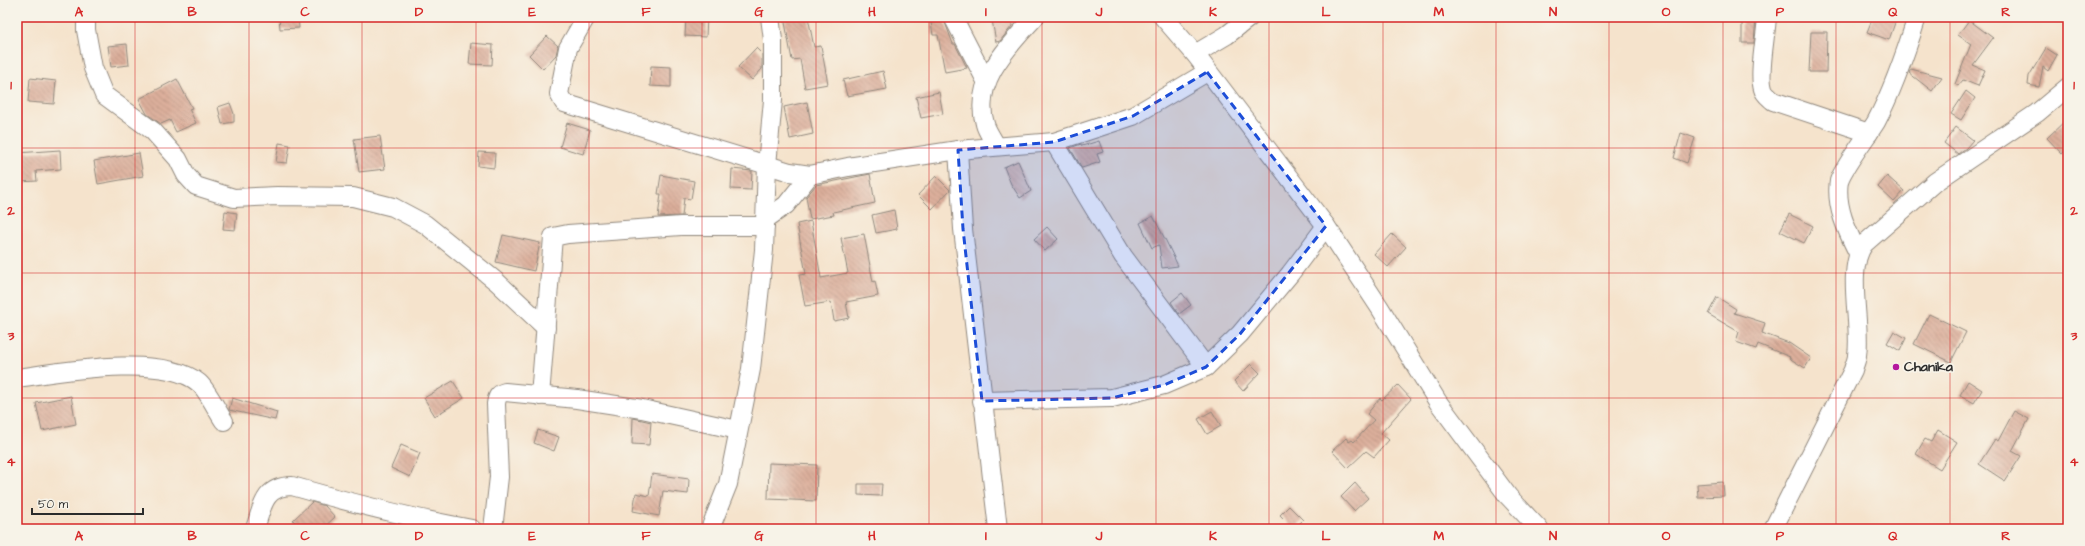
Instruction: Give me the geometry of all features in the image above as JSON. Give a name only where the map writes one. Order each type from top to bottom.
[{"type":"street","points":[[86,17],[86,30],[93,68],[104,95],[153,131],[178,159],[186,175],[196,186],[234,198],[277,196],[353,197],[393,207],[425,224],[497,282],[546,328]]},
{"type":"street","points":[[586,17],[568,48],[559,94],[564,103],[790,172],[810,175],[848,167],[958,150],[1054,142],[1133,116],[1207,72]]},
{"type":"street","points":[[710,529],[728,484],[751,369],[766,223],[767,164],[773,100],[770,17]]},
{"type":"street","points":[[953,17],[986,81]]},
{"type":"street","points":[[996,146],[985,125],[981,104],[986,81],[1002,56],[1035,17]]},
{"type":"street","points":[[1163,17],[1195,54],[1207,72],[1326,226],[1380,308],[1438,402],[1508,496],[1539,529]]},
{"type":"street","points":[[1195,54],[1227,35],[1250,17]]},
{"type":"street","points":[[1767,17],[1762,69],[1763,90],[1767,95],[1773,101],[1869,133]]},
{"type":"street","points":[[1858,253],[1847,230],[1838,194],[1839,179],[1876,121],[1894,79],[1917,17]]},
{"type":"street","points":[[1773,529],[1853,370],[1857,355],[1856,276],[1858,253],[1864,244],[1935,182],[2037,113],[2068,88]]},
{"type":"street","points":[[1054,142],[1123,256],[1206,367]]},
{"type":"street","points":[[958,150],[963,229],[998,529]]},
{"type":"street","points":[[540,396],[552,240],[556,235],[681,226],[766,223],[786,205],[810,175]]},
{"type":"street","points":[[982,401],[1112,398],[1164,385],[1206,367],[1240,334],[1290,274],[1326,226]]},
{"type":"street","points":[[17,378],[124,366],[145,367],[173,372],[184,375],[199,384],[224,421]]},
{"type":"street","points":[[493,529],[499,477],[497,397],[505,392],[577,399],[642,409],[738,430]]},
{"type":"street","points":[[255,529],[262,506],[269,493],[282,486],[292,486],[372,506],[395,514],[472,529]]},
{"type":"highlighted area","points":[[1207,72],[1326,226],[1240,334],[1206,367],[1164,385],[1112,398],[982,401],[963,229],[958,150],[1054,142],[1133,116]]},
{"type":"building","points":[[279,17],[298,17],[299,28],[280,29]]},
{"type":"building","points":[[686,17],[707,17],[706,37],[685,36]]},
{"type":"building","points":[[784,17],[808,17],[814,47],[821,46],[828,84],[805,88],[800,59],[792,60]]},
{"type":"building","points":[[930,17],[943,17],[953,44],[955,44],[967,68],[945,72],[938,35],[933,35]]},
{"type":"building","points":[[1011,17],[1012,26],[1000,41],[996,42],[992,20]]},
{"type":"building","points":[[1742,17],[1756,17],[1754,43],[1742,43]]},
{"type":"building","points":[[1873,17],[1897,17],[1889,40],[1867,32]]},
{"type":"building","points":[[1969,20],[1993,38],[1973,65],[1985,70],[1978,86],[1963,80],[1958,86],[1955,84],[1971,44],[1958,35]]},
{"type":"building","points":[[1811,32],[1827,32],[1826,72],[1809,72]]},
{"type":"building","points":[[547,36],[558,46],[556,55],[543,69],[529,55]]},
{"type":"building","points":[[471,43],[493,45],[492,65],[469,64]]},
{"type":"building","points":[[127,44],[129,65],[111,67],[108,46]]},
{"type":"building","points":[[756,48],[762,54],[762,69],[752,80],[738,67]]},
{"type":"building","points":[[2046,48],[2057,55],[2048,71],[2043,67],[2039,87],[2028,85],[2029,76]]},
{"type":"building","points":[[651,66],[671,67],[671,87],[650,86]]},
{"type":"building","points":[[1911,69],[1942,77],[1932,91],[1909,73]]},
{"type":"building","points":[[883,71],[887,89],[847,96],[843,80]]},
{"type":"building","points":[[30,78],[56,81],[54,104],[28,102]]},
{"type":"building","points":[[177,79],[192,108],[189,109],[196,123],[176,132],[170,120],[161,124],[147,114],[139,99]]},
{"type":"building","points":[[1966,91],[1975,98],[1961,120],[1951,114]]},
{"type":"building","points":[[939,92],[943,114],[921,118],[916,97]]},
{"type":"building","points":[[807,102],[813,134],[790,139],[784,107]]},
{"type":"building","points":[[230,103],[234,114],[234,122],[222,124],[218,107]]},
{"type":"building","points":[[2068,118],[2068,148],[2062,154],[2047,138]]},
{"type":"building","points":[[567,123],[590,130],[583,154],[560,147]]},
{"type":"building","points":[[1956,127],[1973,140],[1958,154],[1944,143]]},
{"type":"building","points":[[1681,133],[1695,138],[1687,163],[1674,158]]},
{"type":"building","points":[[380,136],[385,169],[359,172],[354,139]]},
{"type":"building","points":[[1099,141],[1103,152],[1097,154],[1100,162],[1082,168],[1070,148],[1081,144],[1082,146]]},
{"type":"building","points":[[279,143],[290,145],[287,163],[276,162]]},
{"type":"building","points":[[60,150],[61,169],[36,171],[37,181],[19,182],[19,176],[17,177],[17,153]]},
{"type":"building","points":[[479,152],[495,153],[494,168],[478,166]]},
{"type":"building","points":[[139,153],[143,176],[98,184],[94,161]]},
{"type":"building","points":[[1018,161],[1031,191],[1020,198],[1011,184],[1004,167]]},
{"type":"building","points":[[732,169],[752,171],[751,190],[731,189]]},
{"type":"building","points":[[870,174],[875,203],[833,212],[834,215],[810,219],[806,197],[816,185]]},
{"type":"building","points":[[661,175],[694,181],[691,199],[684,198],[682,216],[658,217],[661,194],[658,194]]},
{"type":"building","points":[[936,176],[950,190],[932,209],[918,195]]},
{"type":"building","points":[[1887,176],[1904,191],[1894,202],[1878,187]]},
{"type":"building","points":[[894,210],[897,229],[876,233],[872,215]]},
{"type":"building","points":[[225,211],[237,213],[235,230],[223,229]]},
{"type":"building","points":[[1789,214],[1813,226],[1804,243],[1780,231]]},
{"type":"building","points":[[1153,216],[1178,266],[1162,268],[1159,245],[1152,248],[1140,223]]},
{"type":"building","points":[[811,221],[821,278],[848,273],[841,238],[864,234],[873,282],[875,281],[878,296],[846,302],[849,318],[834,321],[831,302],[805,306],[799,275],[806,274],[797,224]]},
{"type":"building","points":[[1047,227],[1058,239],[1045,251],[1034,239]]},
{"type":"building","points":[[1392,234],[1406,247],[1388,267],[1374,254]]},
{"type":"building","points":[[503,235],[540,243],[534,271],[496,262]]},
{"type":"building","points":[[1182,293],[1191,305],[1179,314],[1171,302]]},
{"type":"building","points":[[1717,297],[1736,309],[1734,313],[1765,323],[1762,333],[1789,343],[1811,358],[1805,368],[1789,358],[1790,357],[1758,344],[1756,349],[1736,342],[1739,332],[1708,314]]},
{"type":"building","points":[[1929,314],[1966,332],[1951,362],[1914,344]]},
{"type":"building","points":[[1894,331],[1906,338],[1900,351],[1887,343]]},
{"type":"building","points":[[1251,364],[1260,373],[1243,391],[1234,381]]},
{"type":"building","points":[[453,381],[464,398],[435,416],[424,398]]},
{"type":"building","points":[[1968,381],[1982,390],[1974,403],[1960,395]]},
{"type":"building","points":[[1398,385],[1411,399],[1381,433],[1389,440],[1374,457],[1366,451],[1348,468],[1332,451],[1346,438],[1349,442],[1352,440],[1354,442],[1374,420],[1367,414],[1380,398],[1382,400]]},
{"type":"building","points":[[71,396],[76,424],[42,431],[36,403]]},
{"type":"building","points":[[232,398],[277,412],[275,420],[229,410]]},
{"type":"building","points":[[1212,411],[1221,426],[1207,434],[1198,419]]},
{"type":"building","points":[[2014,411],[2029,419],[2012,451],[2021,456],[2005,481],[1979,464],[1995,439],[1998,441]]},
{"type":"building","points":[[633,418],[651,422],[649,445],[632,444]]},
{"type":"building","points":[[538,430],[559,437],[554,451],[534,443]]},
{"type":"building","points":[[1938,430],[1957,442],[1940,469],[1916,454],[1925,439],[1931,442]]},
{"type":"building","points":[[401,445],[420,453],[410,477],[391,468]]},
{"type":"building","points":[[769,463],[817,465],[816,501],[768,499]]},
{"type":"building","points":[[652,474],[689,479],[688,494],[663,491],[659,516],[633,511],[636,493],[649,496]]},
{"type":"building","points":[[1723,482],[1724,496],[1698,497],[1697,484]]},
{"type":"building","points":[[1355,483],[1368,498],[1354,511],[1341,497]]},
{"type":"building","points":[[858,484],[882,484],[881,496],[858,495]]},
{"type":"building","points":[[312,502],[325,506],[335,517],[322,529],[301,529],[293,520]]},
{"type":"building","points":[[1289,506],[1303,520],[1294,529],[1280,515]]},
{"type":"place","name":"Chanika","points":[[1896,367]]}]
